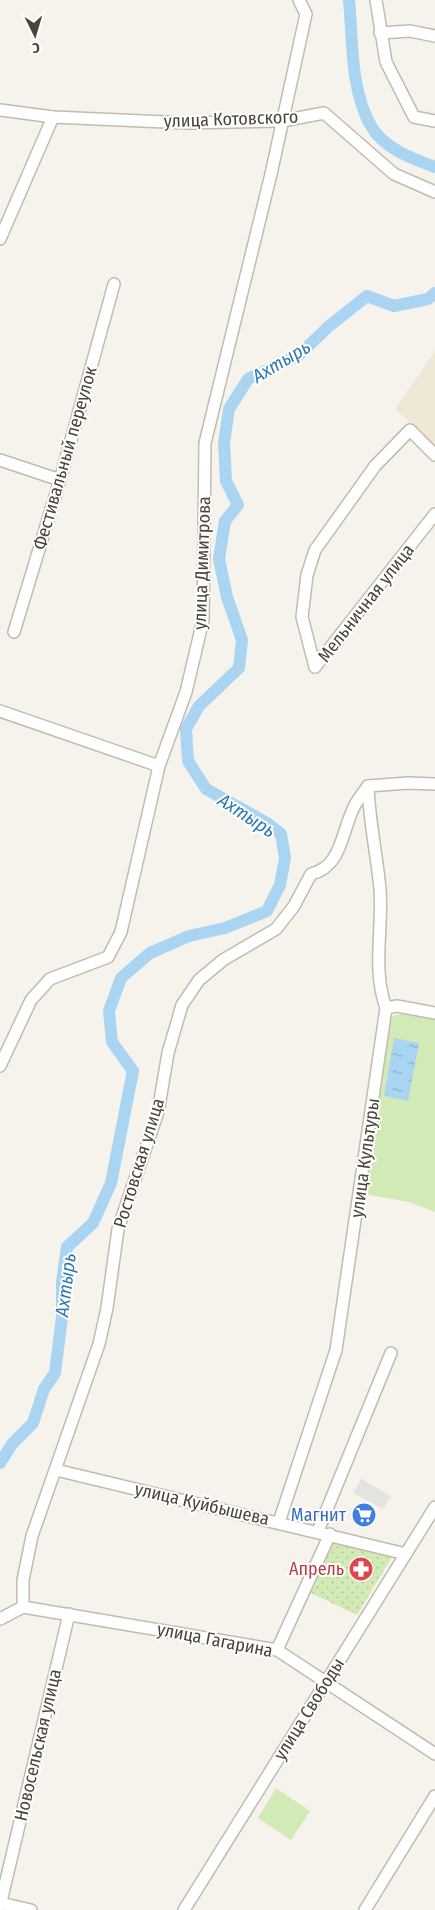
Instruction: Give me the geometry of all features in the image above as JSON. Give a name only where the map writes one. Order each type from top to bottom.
[{"type":"street","name":"улица Димитрова","points":[[0,1066],[32,1000],[50,980],[108,958],[121,932],[159,766],[186,692],[203,620],[205,443],[306,14],[299,0]]},
{"type":"street","points":[[376,0],[386,62],[414,117],[433,121]]},
{"type":"street","points":[[380,33],[410,31],[435,36]]},
{"type":"street","name":"улица Котовского","points":[[0,110],[53,117],[188,123],[282,121],[324,113],[394,174],[435,192]]},
{"type":"street","points":[[0,239],[53,117]]},
{"type":"street","name":"Фестивальный переулок","points":[[14,632],[60,480],[114,284]]},
{"type":"street","name":"Мельничная улица","points":[[435,455],[410,430],[375,466],[315,550],[307,575],[302,617],[315,668],[435,514]]},
{"type":"street","points":[[0,460],[60,480]]},
{"type":"street","points":[[0,711],[159,766]]},
{"type":"street","points":[[368,786],[408,783],[435,784]]},
{"type":"street","name":"улица Культуры","points":[[279,1522],[336,1350],[386,1008],[378,970],[380,891],[369,818],[368,786]]},
{"type":"street","name":"Ростовская улица","points":[[23,1607],[23,1580],[32,1536],[99,1344],[107,1308],[118,1229],[158,1112],[168,1053],[182,1005],[199,980],[223,960],[276,929],[294,906],[311,874],[323,871],[336,857],[354,805],[368,786]]},
{"type":"street","points":[[386,1008],[397,1006],[435,1013]]},
{"type":"street","points":[[318,1532],[391,1353]]},
{"type":"street","name":"улица Куйбышева","points":[[56,1470],[330,1534],[406,1554]]},
{"type":"street","name":"улица Свободы","points":[[185,1910],[435,1507]]},
{"type":"street","points":[[277,1650],[330,1534]]},
{"type":"street","points":[[0,1619],[23,1607]]},
{"type":"street","name":"улица Гагарина","points":[[23,1607],[277,1650],[435,1754]]},
{"type":"street","name":"Новосельская улица","points":[[0,1904],[69,1614]]},
{"type":"street","points":[[364,1910],[435,1796]]},
{"type":"street","points":[[0,1904],[31,1910]]},
{"type":"shaded area","points":[[435,351],[435,447],[395,409]]},
{"type":"shaded area","points":[[361,1479],[391,1496],[383,1509],[353,1493]]},
{"type":"green space","points":[[402,1014],[435,1020],[435,1212],[409,1202],[364,1194],[392,1016]]},
{"type":"green space","points":[[334,1542],[392,1557],[357,1615],[311,1593]]},
{"type":"green space","points":[[276,1788],[310,1811],[291,1840],[258,1818]]},
{"type":"water","points":[[394,1038],[419,1043],[408,1101],[384,1096]]},
{"type":"waterway","name":"Ахтырь","points":[[349,0],[356,81],[364,112],[371,126],[376,134],[391,147],[435,167]]},
{"type":"waterway","name":"Ахтырь","points":[[0,1463],[12,1444],[33,1423],[44,1389],[55,1373],[62,1317],[62,1282],[67,1247],[93,1223],[111,1183],[133,1071],[112,1042],[109,1011],[121,978],[150,953],[189,936],[225,928],[267,911],[280,885],[285,858],[281,834],[267,823],[206,789],[188,761],[186,729],[199,706],[239,668],[242,640],[227,597],[219,559],[225,521],[238,505],[226,481],[224,443],[229,409],[248,379],[299,355],[328,327],[367,296],[394,306],[428,299],[435,293]]},
{"type":"place","name":"Магнит","points":[[364,1515]]},
{"type":"place","name":"Апрель","points":[[361,1569]]}]
